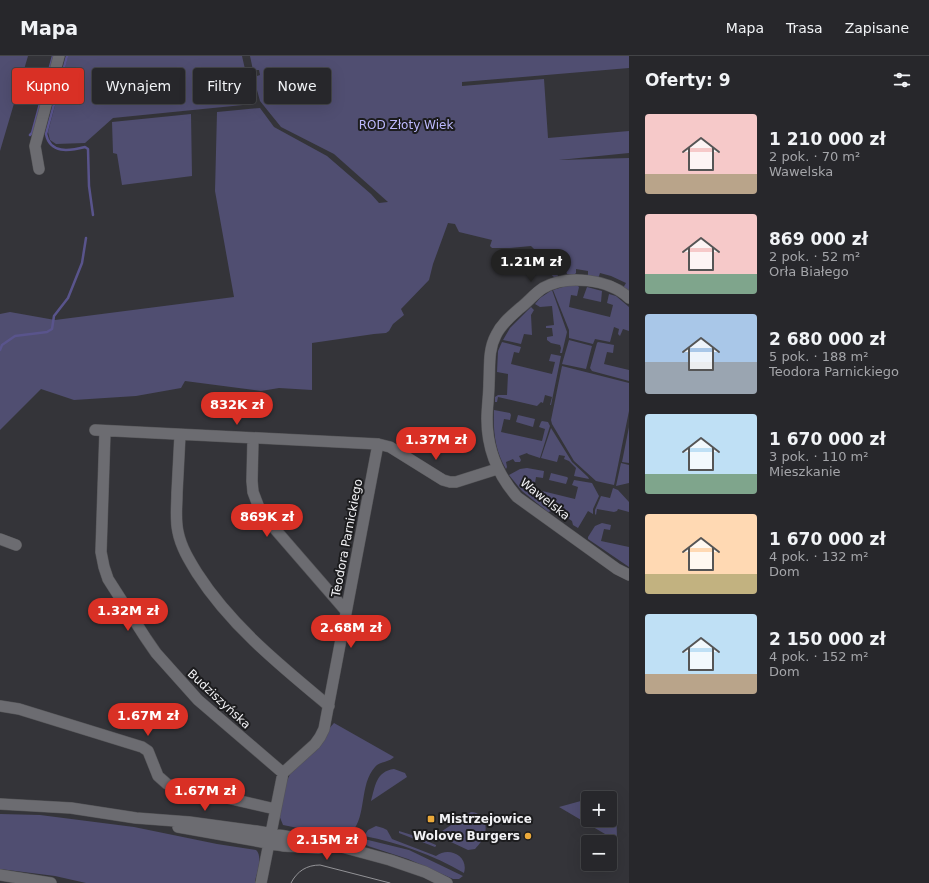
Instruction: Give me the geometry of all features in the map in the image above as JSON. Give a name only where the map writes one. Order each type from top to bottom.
[{"type":"street","points":[[39,169],[35,148],[59,56]]},
{"type":"street","name":"Wawelska","points":[[627,296],[610,286],[581,280],[558,282],[543,288],[509,318],[496,335],[490,355],[488,372],[487,433],[497,469],[517,497],[617,569],[629,575]]},
{"type":"street","name":"Budziszyńska","points":[[180,435],[100,431],[101,552],[104,567],[108,579],[145,637],[178,679],[198,700],[283,773]]},
{"type":"street","points":[[328,706],[261,648],[239,626],[203,582],[182,546],[176,515],[180,435],[378,444],[390,447],[443,480],[450,482],[456,482],[497,469]]},
{"type":"street","points":[[253,438],[252,481],[255,498],[261,514],[346,611]]},
{"type":"street","name":"Teodora Parnickiego","points":[[283,773],[315,744],[324,729],[378,444]]},
{"type":"street","points":[[0,540],[16,545]]},
{"type":"street","points":[[0,706],[19,709],[142,747],[148,751],[158,776],[167,784],[275,809]]},
{"type":"street","points":[[261,883],[283,773]]},
{"type":"street","points":[[0,804],[71,808],[136,818],[189,822],[269,838],[332,844],[390,860],[427,873],[447,883]]},
{"type":"street","points":[[0,875],[51,883]]},
{"type":"green space","points":[[0,56],[28,56],[24,68],[12,68],[12,104],[14,104],[0,151]]},
{"type":"green space","points":[[68,56],[242,56],[245,68],[193,68],[193,104],[253,104],[113,118],[85,143],[56,144],[50,140],[48,132],[55,104],[84,104],[84,68],[65,68]]},
{"type":"green space","name":"ROD Złoty Wiek","points":[[250,56],[629,56],[629,68],[462,82],[462,86],[544,79],[548,138],[629,131],[629,153],[559,160],[629,158],[629,292],[623,288],[626,283],[600,273],[598,279],[589,277],[588,271],[576,269],[576,273],[574,275],[567,274],[566,270],[557,271],[558,277],[555,278],[544,268],[539,254],[531,246],[492,248],[490,246],[492,240],[459,232],[455,224],[448,223],[433,264],[429,280],[401,309],[404,315],[393,324],[389,331],[386,333],[312,343],[312,390],[279,388],[261,391],[185,381],[181,388],[136,396],[74,400],[41,389],[0,430],[0,314],[10,312],[55,320],[234,297],[215,191],[217,112],[260,108],[274,127],[327,156],[371,194],[379,203],[388,202],[334,154],[281,127],[260,101],[256,86],[256,77],[260,75],[259,70],[253,68]]},
{"type":"green space","points":[[191,114],[192,176],[122,185],[117,154],[113,153],[112,122]]},
{"type":"green space","points":[[566,286],[579,287],[577,296],[571,295],[569,307],[610,317],[613,305],[607,303],[609,294],[616,296],[629,307],[629,331],[623,329],[620,336],[618,334],[619,329],[614,327],[610,342],[595,339],[593,344],[569,338],[569,330],[553,290]]},
{"type":"green space","points":[[587,287],[602,291],[601,302],[583,298]]},
{"type":"green space","points":[[552,290],[567,332],[562,353],[560,353],[560,345],[551,343],[547,340],[547,337],[553,336],[552,328],[546,328],[546,326],[554,325],[552,306],[540,307],[535,304],[540,298]]},
{"type":"green space","points":[[531,307],[534,310],[531,315],[532,335],[524,334],[521,344],[503,340],[510,328]]},
{"type":"green space","points":[[569,340],[592,346],[586,369],[562,364]]},
{"type":"green space","points":[[502,342],[521,347],[519,353],[514,352],[511,364],[552,374],[555,362],[549,361],[551,354],[561,356],[551,405],[552,397],[545,395],[543,403],[541,402],[537,406],[498,397],[497,402],[495,402],[495,397],[498,395],[507,395],[508,374],[497,372],[498,351]]},
{"type":"green space","points":[[598,342],[614,345],[613,353],[607,352],[604,364],[629,370],[629,381],[592,371],[590,368]]},
{"type":"green space","points":[[562,366],[629,383],[629,411],[614,485],[596,481],[574,461],[552,424],[551,420]]},
{"type":"green space","points":[[494,410],[510,413],[511,415],[510,420],[504,419],[501,432],[542,441],[545,429],[539,427],[542,421],[548,422],[550,426],[540,458],[527,453],[519,456],[521,460],[520,462],[515,462],[513,459],[506,462],[506,469],[497,448],[494,426]]},
{"type":"green space","points":[[518,415],[535,419],[533,427],[516,422]]},
{"type":"green space","points":[[629,427],[629,463],[622,462]]},
{"type":"green space","points":[[551,428],[572,462],[589,479],[574,476],[576,468],[569,461],[564,459],[565,456],[559,455],[557,462],[541,458]]},
{"type":"green space","points":[[621,463],[629,465],[629,483],[616,486]]},
{"type":"green space","points":[[527,468],[544,471],[543,478],[536,477],[534,489],[575,499],[578,487],[572,485],[574,480],[592,483],[599,496],[593,509],[593,514],[588,511],[578,528],[573,525],[572,521],[556,510],[548,512],[522,491],[509,475],[520,469]]},
{"type":"green space","points":[[551,473],[567,477],[566,484],[549,480]]},
{"type":"green space","points":[[613,488],[618,490],[629,502],[629,512],[618,509],[614,512],[597,509],[596,515],[595,510],[601,496],[610,498]]},
{"type":"green space","points":[[602,523],[611,525],[610,530],[604,529],[601,541],[629,547],[629,567],[588,539],[595,526]]},
{"type":"green space","points":[[334,723],[394,757],[377,765],[370,774],[360,817],[352,832],[344,834],[328,834],[283,825],[279,815],[286,783],[291,772]]},
{"type":"green space","points":[[394,769],[405,773],[407,777],[371,801],[377,780],[383,773]]},
{"type":"green space","points":[[581,801],[581,820],[559,807]]},
{"type":"green space","points":[[471,812],[475,812],[481,816],[485,822],[486,829],[484,837],[475,849],[468,850],[436,835]]},
{"type":"green space","points":[[0,814],[40,815],[134,827],[217,844],[256,850],[259,860],[255,883],[86,883],[55,876],[0,869]]},
{"type":"green space","points":[[376,826],[387,830],[392,839],[436,856],[447,852],[457,854],[464,862],[464,873],[416,850],[364,836],[368,830]]},
{"type":"green space","points":[[593,827],[617,827],[617,835],[607,835]]},
{"type":"green space","points":[[399,831],[415,836],[436,846],[435,847],[399,833]]},
{"type":"green space","points":[[364,839],[409,850],[463,876],[459,879],[453,879],[408,859],[368,846],[365,844]]},
{"type":"waterway","points":[[30,135],[32,133],[53,56]]},
{"type":"waterway","points":[[67,56],[46,134],[52,145],[61,150],[85,147],[88,149],[89,186],[93,215]]},
{"type":"waterway","points":[[0,350],[2,345],[15,336],[47,332],[52,329],[54,316],[68,298],[82,263],[86,238]]},
{"type":"tram line","points":[[291,883],[299,872],[311,866],[320,865],[390,883]]},
{"type":"place","name":"Mistrzejowice","points":[[431,819]]},
{"type":"place","name":"Wolove Burgers","points":[[528,836]]}]
